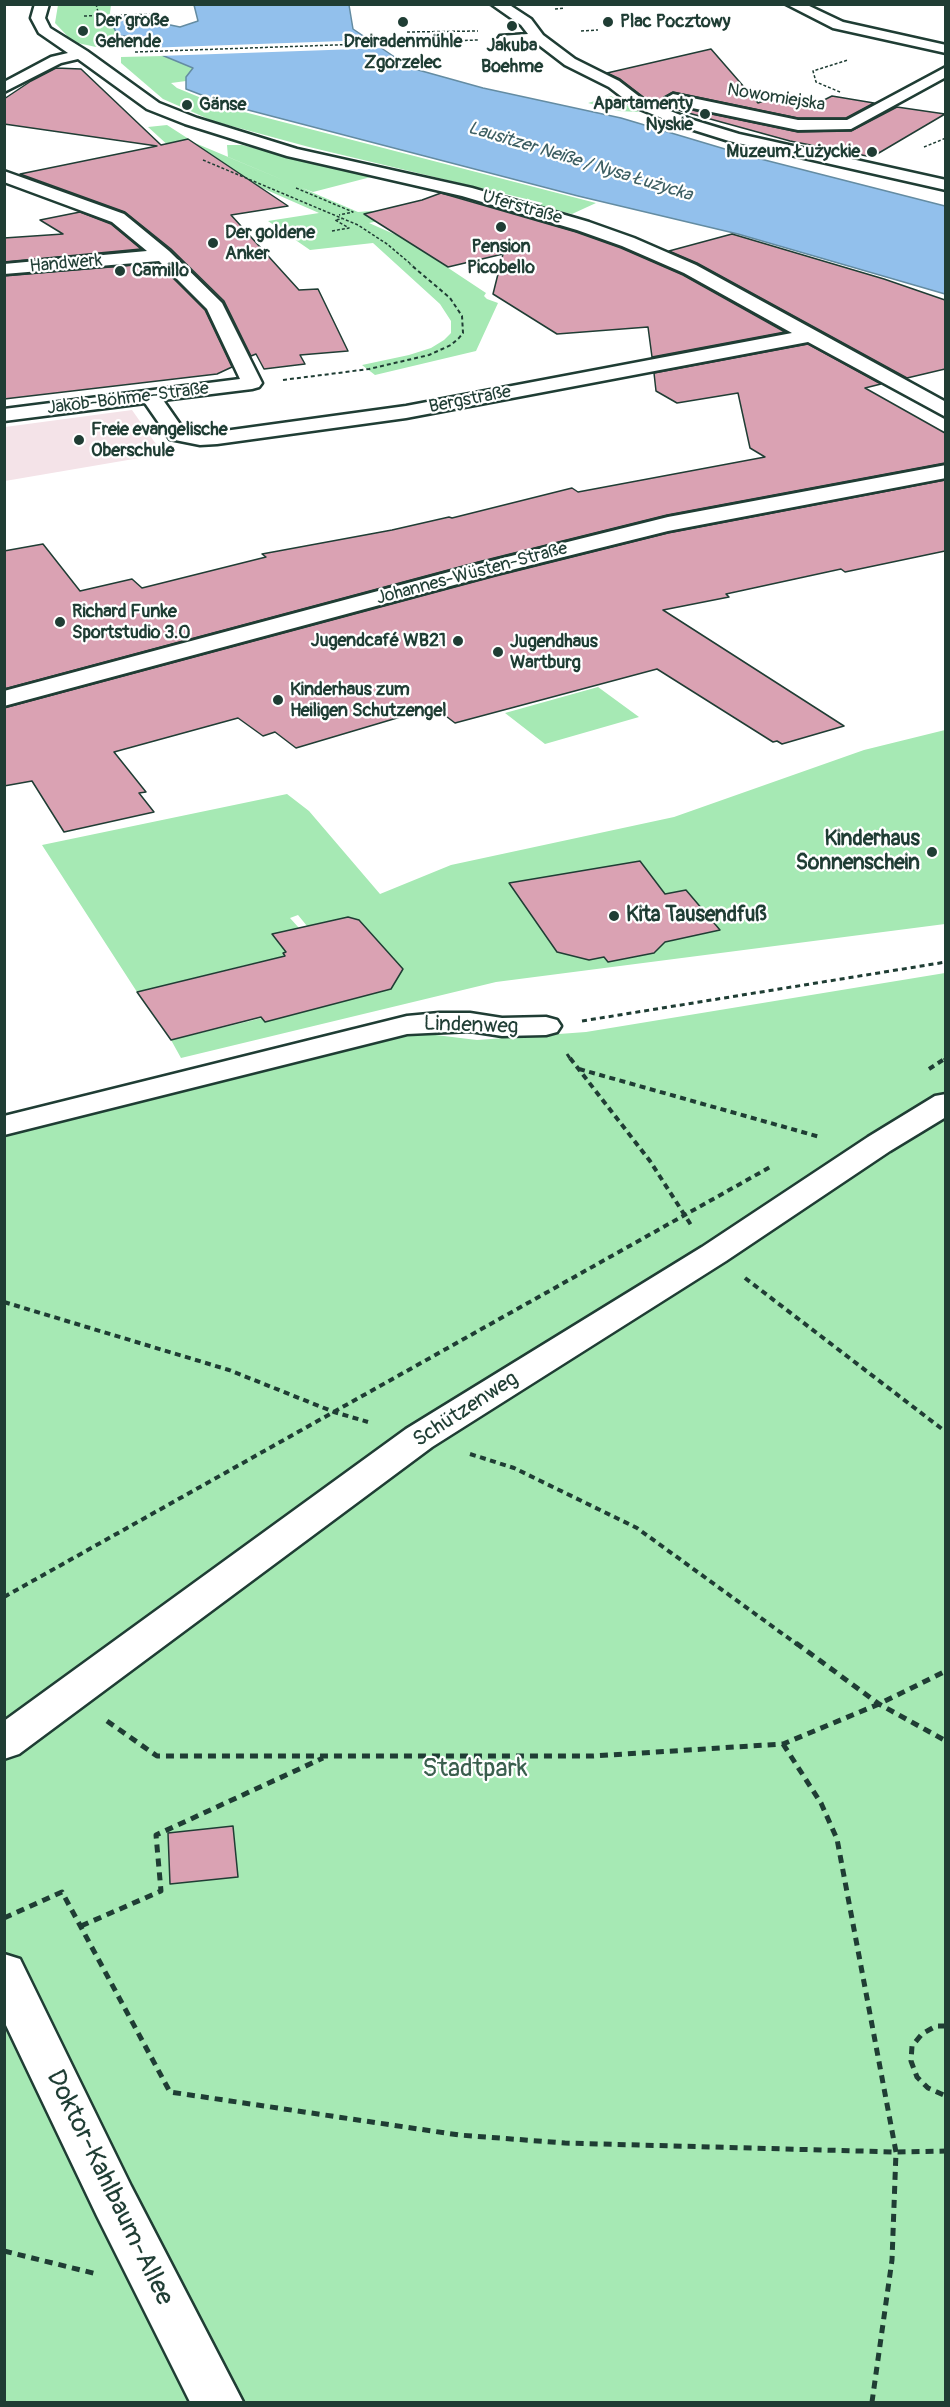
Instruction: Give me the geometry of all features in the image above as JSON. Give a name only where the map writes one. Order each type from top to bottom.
[{"type":"street","name":"Uferstraße","points":[[42,4],[38,18],[44,30],[82,54],[153,106],[176,116],[293,153],[466,192],[583,226],[662,255],[945,411]]},
{"type":"street","points":[[498,4],[526,22],[538,38],[570,62],[625,92],[640,104],[687,123],[735,138],[945,185]]},
{"type":"street","points":[[793,4],[838,25],[945,49]]},
{"type":"street","points":[[505,39],[538,38]]},
{"type":"street","points":[[4,88],[56,60],[82,54]]},
{"type":"street","name":"Nowomiejska","points":[[625,92],[658,96],[798,125],[831,126],[850,123],[945,71]]},
{"type":"street","points":[[924,83],[945,87]]},
{"type":"street","points":[[4,176],[118,218],[163,255],[215,307],[252,383]]},
{"type":"street","name":"Handwerk","points":[[4,269],[163,255]]},
{"type":"street","name":"Bergstraße","points":[[150,396],[177,435],[200,439],[217,438],[406,412],[809,336]]},
{"type":"street","name":"Jakob-Böhme-Straße","points":[[4,415],[252,383]]},
{"type":"street","name":"Johannes-Wüsten-Straße","points":[[4,699],[487,569],[656,527],[945,471]]},
{"type":"street","name":"Lindenweg","points":[[4,1126],[407,1025],[439,1022],[502,1027],[546,1026]]},
{"type":"street","name":"Schützenweg","points":[[4,1743],[419,1438],[714,1254],[945,1103]]},
{"type":"street","name":"Doktor-Kahlbaum-Allee","points":[[4,1972],[158,2288],[217,2403]]},
{"type":"path","points":[[96,4],[99,16],[159,14]]},
{"type":"path","points":[[407,32],[486,31]]},
{"type":"path","points":[[133,52],[505,39]]},
{"type":"path","points":[[890,103],[847,95],[816,82],[813,71],[904,41]]},
{"type":"path","points":[[924,147],[945,138]]},
{"type":"path","points":[[193,156],[345,218],[387,243],[450,298],[462,316],[463,333],[451,345],[402,363],[252,383]]},
{"type":"path","points":[[332,231],[349,228],[335,220],[345,218]]},
{"type":"path","name":"Lindenweg","points":[[546,1026],[633,1014],[945,962]]},
{"type":"path","points":[[546,1026],[650,1161],[682,1214],[714,1254],[945,1432]]},
{"type":"path","points":[[927,1070],[945,1058]]},
{"type":"path","points":[[579,1069],[823,1138],[813,1143]]},
{"type":"path","points":[[4,1597],[682,1214],[773,1165]]},
{"type":"path","points":[[4,1302],[229,1370],[334,1412],[514,1468],[637,1528],[879,1704],[945,1741]]},
{"type":"path","points":[[70,1695],[157,1756],[593,1756],[783,1744],[879,1704],[945,1671]]},
{"type":"path","points":[[783,1744],[821,1803],[837,1839],[896,2152],[892,2259],[872,2403]]},
{"type":"path","points":[[81,1926],[161,1891],[156,1835],[326,1756]]},
{"type":"path","points":[[4,1917],[62,1892],[170,2092],[459,2135],[565,2143],[896,2152],[945,2151]]},
{"type":"path","points":[[945,2026],[936,2026],[922,2034],[912,2046],[911,2061],[916,2077],[928,2088],[945,2096]]},
{"type":"path","points":[[4,2252],[158,2288]]},
{"type":"shaded area","name":"Freie evangelische Oberschule","points":[[132,410],[163,454],[5,481],[5,427]]},
{"type":"green space","points":[[58,5],[111,5],[110,13],[118,36],[117,46],[96,47],[73,42],[55,23]]},
{"type":"green space","points":[[164,56],[194,68],[186,81],[171,83],[177,88],[221,106],[596,203],[572,214],[539,206],[543,203],[309,147],[213,121],[163,99],[121,63],[121,57]]},
{"type":"green space","points":[[611,96],[639,112],[618,111],[588,103]]},
{"type":"green space","points":[[167,125],[195,143],[228,157],[227,145],[242,145],[371,177],[313,192],[302,188],[358,212],[371,211],[388,219],[369,223],[403,238],[486,293],[484,296],[487,299],[498,303],[476,351],[375,375],[362,365],[431,348],[451,333],[451,321],[440,304],[373,243],[310,250],[268,221],[319,213],[171,148],[148,127]]},
{"type":"green space","points":[[598,687],[639,717],[545,744],[505,713]]},
{"type":"green space","points":[[945,730],[945,924],[496,982],[181,1058],[171,1040],[291,1011],[254,963],[137,992],[42,845],[287,794],[309,811],[380,894],[451,865],[674,817],[864,750]],"holes":[[[298,915],[307,926],[348,917],[359,920],[388,952],[400,974],[394,984],[323,1005],[272,935],[299,928],[290,918]]]},
{"type":"green space","name":"Stadtpark","points":[[945,973],[945,2402],[5,2402],[4,1136],[419,1033],[477,1040],[586,1032]]},
{"type":"water","name":"Lausitzer Neiße / Nysa Łużycka","points":[[194,5],[349,5],[353,29],[411,68],[483,88],[621,118],[745,155],[945,206],[945,294],[738,234],[578,196],[225,104],[186,89],[186,77],[193,68],[164,56],[128,36],[118,36],[113,26],[124,17],[155,16],[156,22],[180,27],[198,21]]},
{"type":"pier","points":[[372,40],[385,48],[159,56],[145,48]]},
{"type":"building","points":[[711,49],[758,103],[784,94],[820,102],[832,96],[874,103],[846,118],[798,118],[673,92],[664,97],[664,101],[673,106],[798,132],[851,131],[897,107],[945,114],[872,157],[790,141],[663,106],[646,99],[620,79],[607,73]]},
{"type":"building","points":[[56,68],[81,69],[161,145],[188,139],[288,206],[231,215],[299,290],[318,289],[348,351],[300,355],[305,364],[264,369],[256,354],[251,356],[224,301],[171,249],[125,212],[20,174],[157,146],[4,124],[4,99]]},
{"type":"building","points":[[441,193],[576,232],[621,248],[683,275],[785,332],[652,357],[648,327],[557,334],[493,294],[503,254],[448,267],[364,214]]},
{"type":"building","points":[[80,212],[111,224],[141,249],[4,262],[4,238],[63,234],[40,220]]},
{"type":"building","points":[[732,234],[884,279],[945,300],[945,369],[907,378],[697,263],[669,251]]},
{"type":"building","points":[[158,263],[205,310],[232,367],[217,374],[4,399],[4,276]]},
{"type":"building","points":[[808,344],[881,384],[865,388],[945,433],[945,463],[667,515],[478,562],[4,689],[4,551],[43,544],[80,591],[132,579],[142,588],[266,557],[262,554],[452,518],[572,488],[578,492],[765,457],[750,448],[738,393],[677,403],[656,391],[654,373]]},
{"type":"building","points":[[945,480],[945,551],[845,572],[841,569],[726,594],[729,597],[663,610],[844,726],[782,744],[777,741],[773,742],[657,669],[455,723],[434,707],[296,748],[275,732],[263,736],[238,718],[114,752],[146,792],[139,793],[154,812],[64,832],[32,781],[4,786],[4,708],[496,576],[668,533]]},
{"type":"building","name":"Kita Tausendfuß","points":[[640,861],[665,894],[686,890],[720,930],[665,942],[654,953],[608,962],[604,957],[589,960],[557,952],[509,883]]},
{"type":"building","points":[[348,917],[359,920],[403,969],[391,989],[265,1022],[261,1017],[171,1040],[137,992],[285,956],[283,953],[286,952],[272,934]]},
{"type":"building","points":[[233,1826],[238,1877],[170,1884],[168,1833]]},
{"type":"place","name":"Dreiradenmühle Zgorzelec","points":[[403,22]]},
{"type":"place","name":"Plac Pocztowy","points":[[608,22]]},
{"type":"place","name":"Jakuba Boehme","points":[[512,26]]},
{"type":"place","name":"Der große Gehende","points":[[83,31]]},
{"type":"place","name":"Gänse","points":[[187,105]]},
{"type":"place","name":"Apartamenty Nyskie","points":[[705,114]]},
{"type":"place","name":"Muzeum Łużyckie","points":[[872,152]]},
{"type":"place","name":"Pension Picobello","points":[[501,227]]},
{"type":"place","name":"Der goldene Anker","points":[[213,243]]},
{"type":"place","name":"Camillo","points":[[120,271]]},
{"type":"place","name":"Freie evangelische Oberschule","points":[[79,440]]},
{"type":"place","name":"Richard Funke Sportstudio 3.0","points":[[60,622]]},
{"type":"place","name":"Jugendcafé WB21","points":[[458,641]]},
{"type":"place","name":"Jugendhaus Wartburg","points":[[498,652]]},
{"type":"place","name":"Kinderhaus zum Heiligen Schutzengel","points":[[278,700]]},
{"type":"place","name":"Kinderhaus Sonnenschein","points":[[932,852]]},
{"type":"place","name":"Kita Tausendfuß","points":[[614,916]]}]
